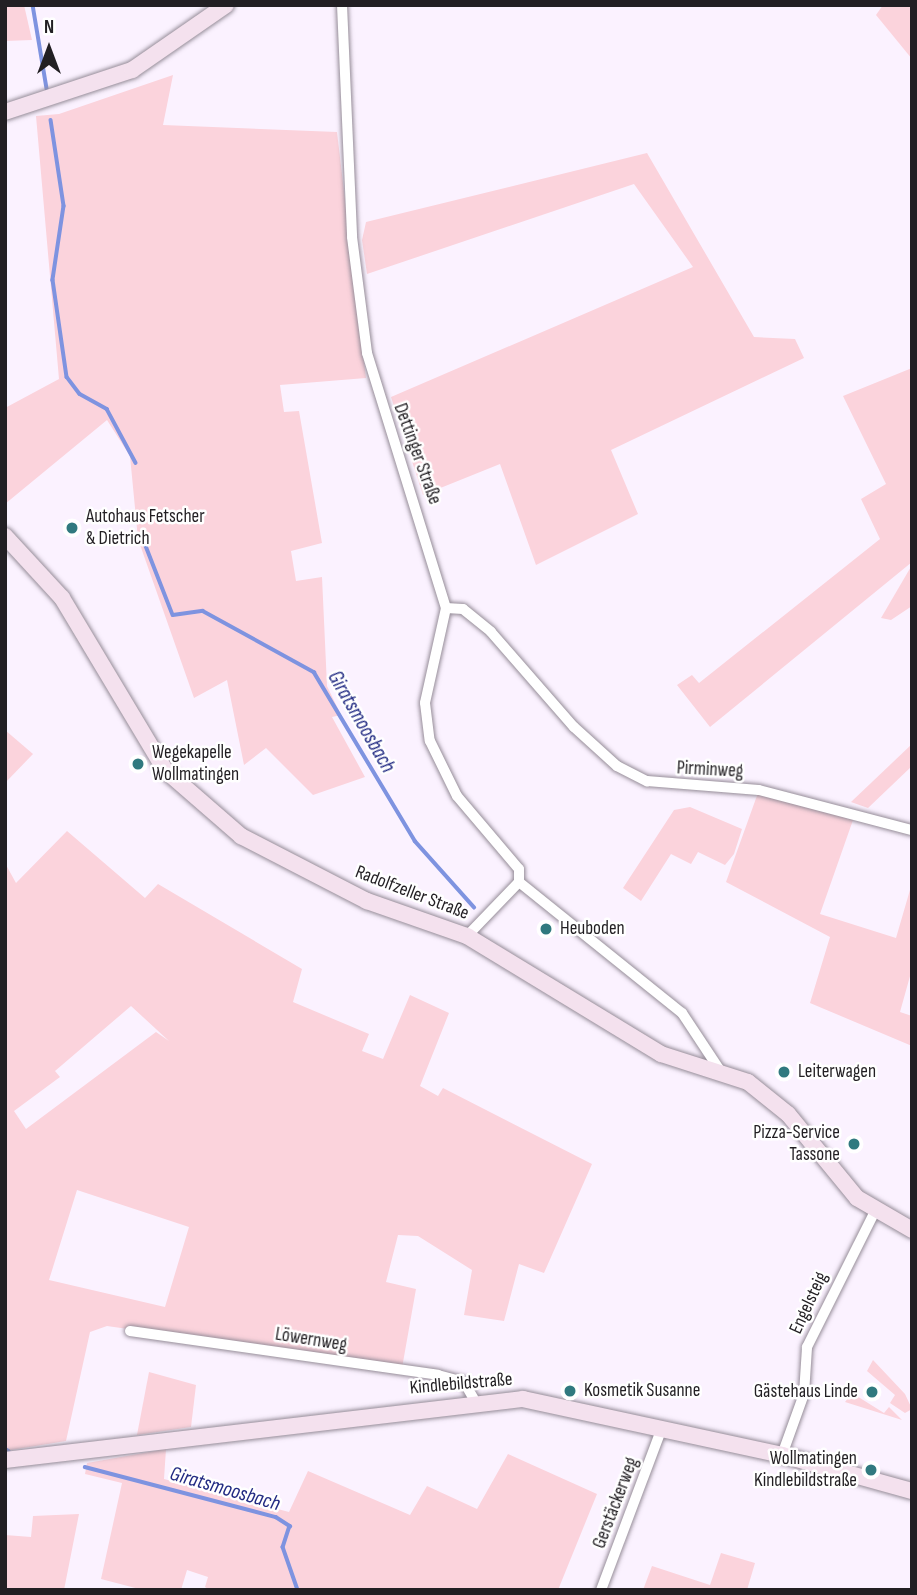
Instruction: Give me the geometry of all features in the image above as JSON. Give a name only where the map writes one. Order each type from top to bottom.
[{"type":"main road","points":[[5,113],[132,70],[226,5]]},
{"type":"main road","name":"Radolfzeller Straße","points":[[5,536],[62,598],[143,741],[181,789],[290,865],[367,901],[467,936],[643,1045],[723,1075],[770,1097],[842,1183],[875,1211],[912,1230]]},
{"type":"main road","name":"Kindlebildstraße","points":[[5,1460],[475,1401],[534,1400],[782,1455],[912,1491]]},
{"type":"street","name":"Dettinger Straße","points":[[342,5],[352,237],[367,353],[446,608],[425,704],[430,741],[457,796],[519,869],[519,882],[682,1013],[723,1075]]},
{"type":"street","name":"Pirminweg","points":[[446,608],[463,609],[491,632],[574,727],[617,766],[647,781],[783,795],[912,830]]},
{"type":"street","points":[[467,936],[519,882]]},
{"type":"street","name":"Engelsteig","points":[[782,1455],[804,1394],[807,1347],[875,1211]]},
{"type":"street","name":"Löwernweg","points":[[130,1331],[438,1375],[464,1382],[475,1401]]},
{"type":"street","name":"Gerstäckerweg","points":[[601,1590],[662,1428]]},
{"type":"shaded area","points":[[5,5],[24,5],[32,40],[5,41]]},
{"type":"shaded area","points":[[883,5],[912,5],[912,59],[876,15]]},
{"type":"shaded area","points":[[173,75],[163,125],[337,132],[366,378],[280,385],[284,412],[299,411],[322,543],[291,551],[296,581],[322,577],[327,686],[341,715],[332,717],[365,777],[313,795],[266,748],[244,765],[227,680],[194,698],[138,539],[130,456],[107,420],[5,504],[5,408],[59,379],[36,116],[59,114]]},
{"type":"shaded area","points":[[647,153],[754,337],[795,339],[804,358],[611,450],[638,514],[536,565],[500,464],[423,495],[391,397],[693,267],[634,184],[367,274],[362,240],[366,222]]},
{"type":"shaded area","points":[[912,368],[912,562],[710,727],[677,685],[692,675],[699,683],[880,539],[861,499],[886,484],[843,396]]},
{"type":"shaded area","points":[[912,565],[912,606],[891,620],[881,618]]},
{"type":"shaded area","points":[[5,730],[33,754],[5,783]]},
{"type":"shaded area","points":[[912,744],[912,766],[868,808],[851,802]]},
{"type":"shaded area","points":[[759,790],[853,820],[820,914],[896,938],[912,883],[912,969],[900,1012],[912,1016],[912,1046],[810,1003],[830,937],[726,882]]},
{"type":"shaded area","points":[[690,807],[742,829],[734,854],[725,865],[698,852],[691,864],[671,854],[641,901],[623,888],[674,810]]},
{"type":"shaded area","points":[[67,831],[145,898],[158,884],[302,969],[293,1002],[369,1034],[362,1051],[383,1059],[410,995],[449,1013],[420,1086],[438,1096],[443,1088],[592,1164],[544,1273],[519,1264],[504,1321],[464,1315],[472,1270],[418,1236],[398,1235],[386,1282],[416,1289],[402,1368],[107,1326],[90,1332],[66,1441],[5,1451],[5,863],[16,883]],"holes":[[[131,1006],[169,1041],[156,1032],[26,1129],[14,1111],[60,1077],[55,1071]],[[77,1190],[189,1227],[165,1307],[49,1280]]]},
{"type":"shaded area","points":[[873,1360],[905,1394],[912,1409],[905,1413],[890,1403],[895,1395],[867,1371]]},
{"type":"shaded area","points":[[149,1372],[196,1385],[191,1427],[137,1435]]},
{"type":"shaded area","points":[[852,1393],[884,1413],[889,1407],[902,1420],[845,1402]]},
{"type":"shaded area","points":[[166,1449],[164,1479],[289,1512],[308,1471],[410,1515],[427,1486],[477,1509],[508,1454],[597,1494],[558,1590],[210,1590],[205,1587],[208,1577],[187,1570],[181,1590],[143,1590],[101,1579],[122,1483],[85,1474],[87,1463]]},
{"type":"shaded area","points":[[79,1514],[64,1590],[5,1590],[5,1535],[31,1537],[33,1516]]},
{"type":"shaded area","points":[[721,1553],[755,1563],[747,1590],[643,1590],[652,1566],[710,1585]]},
{"type":"waterway","name":"Giratsmoosbach","points":[[33,5],[47,89]]},
{"type":"waterway","name":"Giratsmoosbach","points":[[51,120],[64,206],[53,280],[67,377],[80,394],[107,409],[136,463]]},
{"type":"waterway","name":"Giratsmoosbach","points":[[144,541],[173,615],[203,611],[314,672],[415,841],[474,907]]},
{"type":"waterway","name":"Giratsmoosbach","points":[[5,1449],[9,1451]]},
{"type":"waterway","name":"Giratsmoosbach","points":[[85,1467],[276,1517],[290,1526],[283,1547],[298,1590]]},
{"type":"place","name":"Autohaus Fetscher & Dietrich","points":[[72,528]]},
{"type":"place","name":"Wegekapelle Wollmatingen","points":[[138,764]]},
{"type":"place","name":"Heuboden","points":[[546,929]]},
{"type":"place","name":"Leiterwagen","points":[[784,1072]]},
{"type":"place","name":"Pizza-Service Tassone","points":[[854,1144]]},
{"type":"place","name":"Kosmetik Susanne","points":[[570,1391]]},
{"type":"place","name":"Gästehaus Linde","points":[[872,1392]]},
{"type":"place","name":"Wollmatingen Kindlebildstraße","points":[[871,1470]]}]
